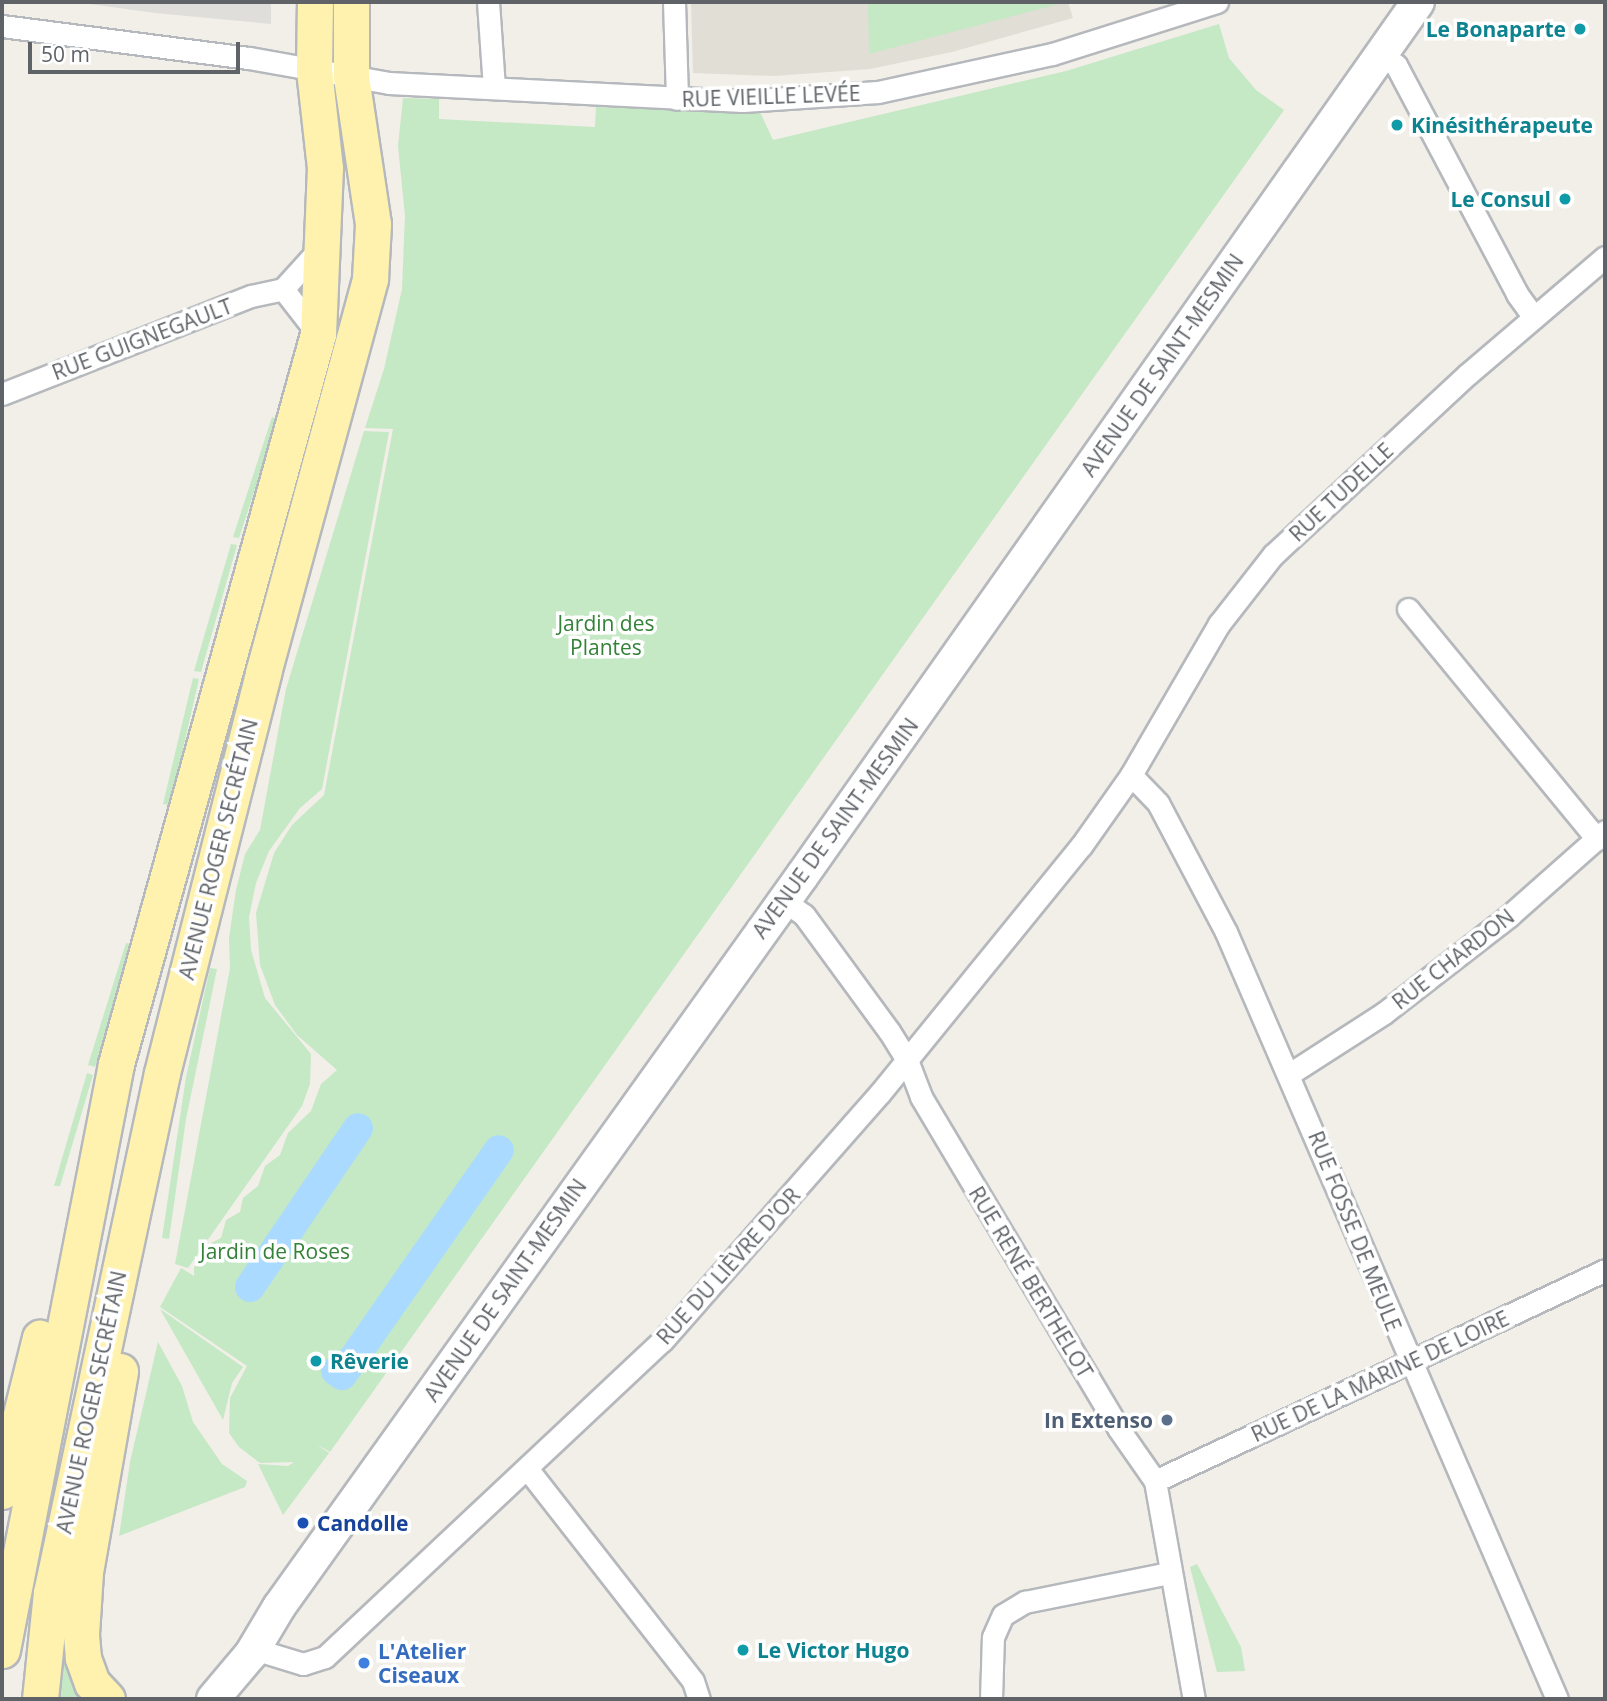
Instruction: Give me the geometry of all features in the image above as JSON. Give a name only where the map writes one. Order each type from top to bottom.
[{"type":"main road","name":"AVENUE ROGER SECRÉTAIN","points":[[2,1650],[116,1065],[318,334],[325,242],[326,168],[314,70],[315,2]]},
{"type":"main road","name":"AVENUE ROGER SECRÉTAIN","points":[[40,1699],[51,1593],[162,1073],[263,673],[370,278],[373,224],[351,76],[351,2]]},
{"type":"main road","points":[[2,1491],[116,1065]]},
{"type":"main road","points":[[107,1699],[92,1683],[82,1658],[85,1572],[104,1483],[162,1073]]},
{"type":"street","points":[[488,2],[494,88]]},
{"type":"street","points":[[674,2],[677,99]]},
{"type":"street","name":"RUE VIEILLE LEVÉE","points":[[2,26],[249,58],[389,83],[677,99],[812,98],[878,92],[1052,54],[1217,2]]},
{"type":"street","name":"AVENUE DE SAINT-MESMIN","points":[[213,1699],[253,1652],[279,1607],[784,901],[1418,2]]},
{"type":"street","points":[[1381,55],[1396,65],[1517,294],[1534,317]]},
{"type":"street","points":[[318,334],[283,289],[325,242]]},
{"type":"street","name":"RUE TUDELLE","points":[[1131,775],[1219,624],[1273,555],[1534,317],[1605,257]]},
{"type":"street","name":"RUE GUIGNEGAULT","points":[[2,394],[251,296],[283,289]]},
{"type":"street","points":[[1408,609],[1601,835]]},
{"type":"street","name":"RUE DU LIÈVRE D'OR","points":[[253,1652],[303,1664],[318,1662],[529,1471],[662,1341],[907,1060],[1081,846],[1131,775]]},
{"type":"street","name":"RUE FOSSE DE MEULE","points":[[1131,775],[1164,815],[1226,932],[1291,1073],[1409,1363],[1557,1699]]},
{"type":"street","name":"RUE CHARDON","points":[[1291,1073],[1384,1013],[1509,916],[1601,835]]},
{"type":"street","name":"RUE RENÉ BERTHELOT","points":[[784,901],[804,915],[907,1060],[921,1097],[1118,1429],[1155,1481],[1169,1573],[1194,1699]]},
{"type":"street","name":"RUE DE LA MARINE DE LOIRE","points":[[1155,1481],[1605,1270]]},
{"type":"street","points":[[529,1471],[693,1681],[699,1699]]},
{"type":"street","points":[[991,1699],[993,1637],[1003,1615],[1025,1602],[1169,1573]]},
{"type":"street","name":"AVENUE DE SAINT-MESMIN","points":[[246,1699],[253,1652]]},
{"type":"shaded area","points":[[75,2],[271,2],[271,24],[155,13]]},
{"type":"shaded area","points":[[691,2],[1068,2],[1073,18],[952,52],[870,69],[774,76],[693,73]]},
{"type":"green space","points":[[868,2],[1058,2],[1059,4],[869,54]]},
{"type":"green space","name":"Jardin des Plantes","points":[[1219,24],[1229,58],[1256,90],[1284,110],[330,1452],[316,1444],[329,1453],[283,1515],[258,1464],[288,1466],[294,1462],[260,1463],[239,1447],[229,1433],[230,1398],[247,1366],[160,1307],[181,1268],[194,1276],[194,1267],[207,1259],[211,1243],[221,1238],[226,1220],[240,1212],[243,1198],[258,1186],[265,1166],[280,1155],[288,1133],[311,1111],[321,1084],[337,1070],[297,1035],[275,1005],[260,965],[256,913],[274,853],[292,825],[324,795],[393,429],[365,428],[384,369],[402,289],[405,216],[398,146],[403,98],[439,99],[439,119],[595,127],[596,107],[760,112],[773,140],[1066,71]]},
{"type":"green space","points":[[272,417],[278,419],[239,538],[233,537]]},
{"type":"green space","points":[[364,431],[389,432],[322,789],[300,808],[269,851],[256,883],[249,917],[251,950],[265,998],[311,1054],[310,1084],[302,1106],[188,1268],[175,1264],[230,968],[229,938],[236,890],[245,854],[260,830],[286,689]]},
{"type":"green space","points":[[231,544],[237,545],[201,672],[194,671]]},
{"type":"green space","points":[[193,678],[199,679],[170,805],[163,804]]},
{"type":"green space","points":[[126,943],[133,945],[95,1067],[88,1065]]},
{"type":"green space","points":[[210,968],[217,969],[186,1119],[169,1239],[162,1238],[186,1077]]},
{"type":"green space","points":[[87,1073],[93,1075],[60,1186],[54,1186]]},
{"type":"green space","points":[[160,1309],[243,1367],[232,1383],[223,1420]]},
{"type":"green space","points":[[158,1342],[182,1386],[193,1422],[222,1464],[247,1481],[245,1487],[119,1536],[130,1462]]},
{"type":"green space","points":[[1197,1564],[1241,1647],[1245,1671],[1217,1672],[1190,1567]]},
{"type":"green space","points":[[64,1634],[88,1699],[54,1699]]},
{"type":"waterway","points":[[250,1287],[358,1128]]},
{"type":"waterway","points":[[336,1371],[342,1375],[499,1150]]},
{"type":"place","name":"Le Bonaparte","points":[[1580,29]]},
{"type":"place","name":"Kinésithérapeute","points":[[1397,125]]},
{"type":"place","name":"Le Consul","points":[[1565,199]]},
{"type":"place","name":"Rêverie","points":[[316,1361]]},
{"type":"place","name":"In Extenso","points":[[1167,1420]]},
{"type":"place","name":"Candolle","points":[[303,1523]]},
{"type":"place","name":"Le Victor Hugo","points":[[743,1650]]},
{"type":"place","name":"L'Atelier Ciseaux","points":[[364,1663]]},
{"type":"park label","name":"Jardin de Roses","points":[[275,1251]]}]
